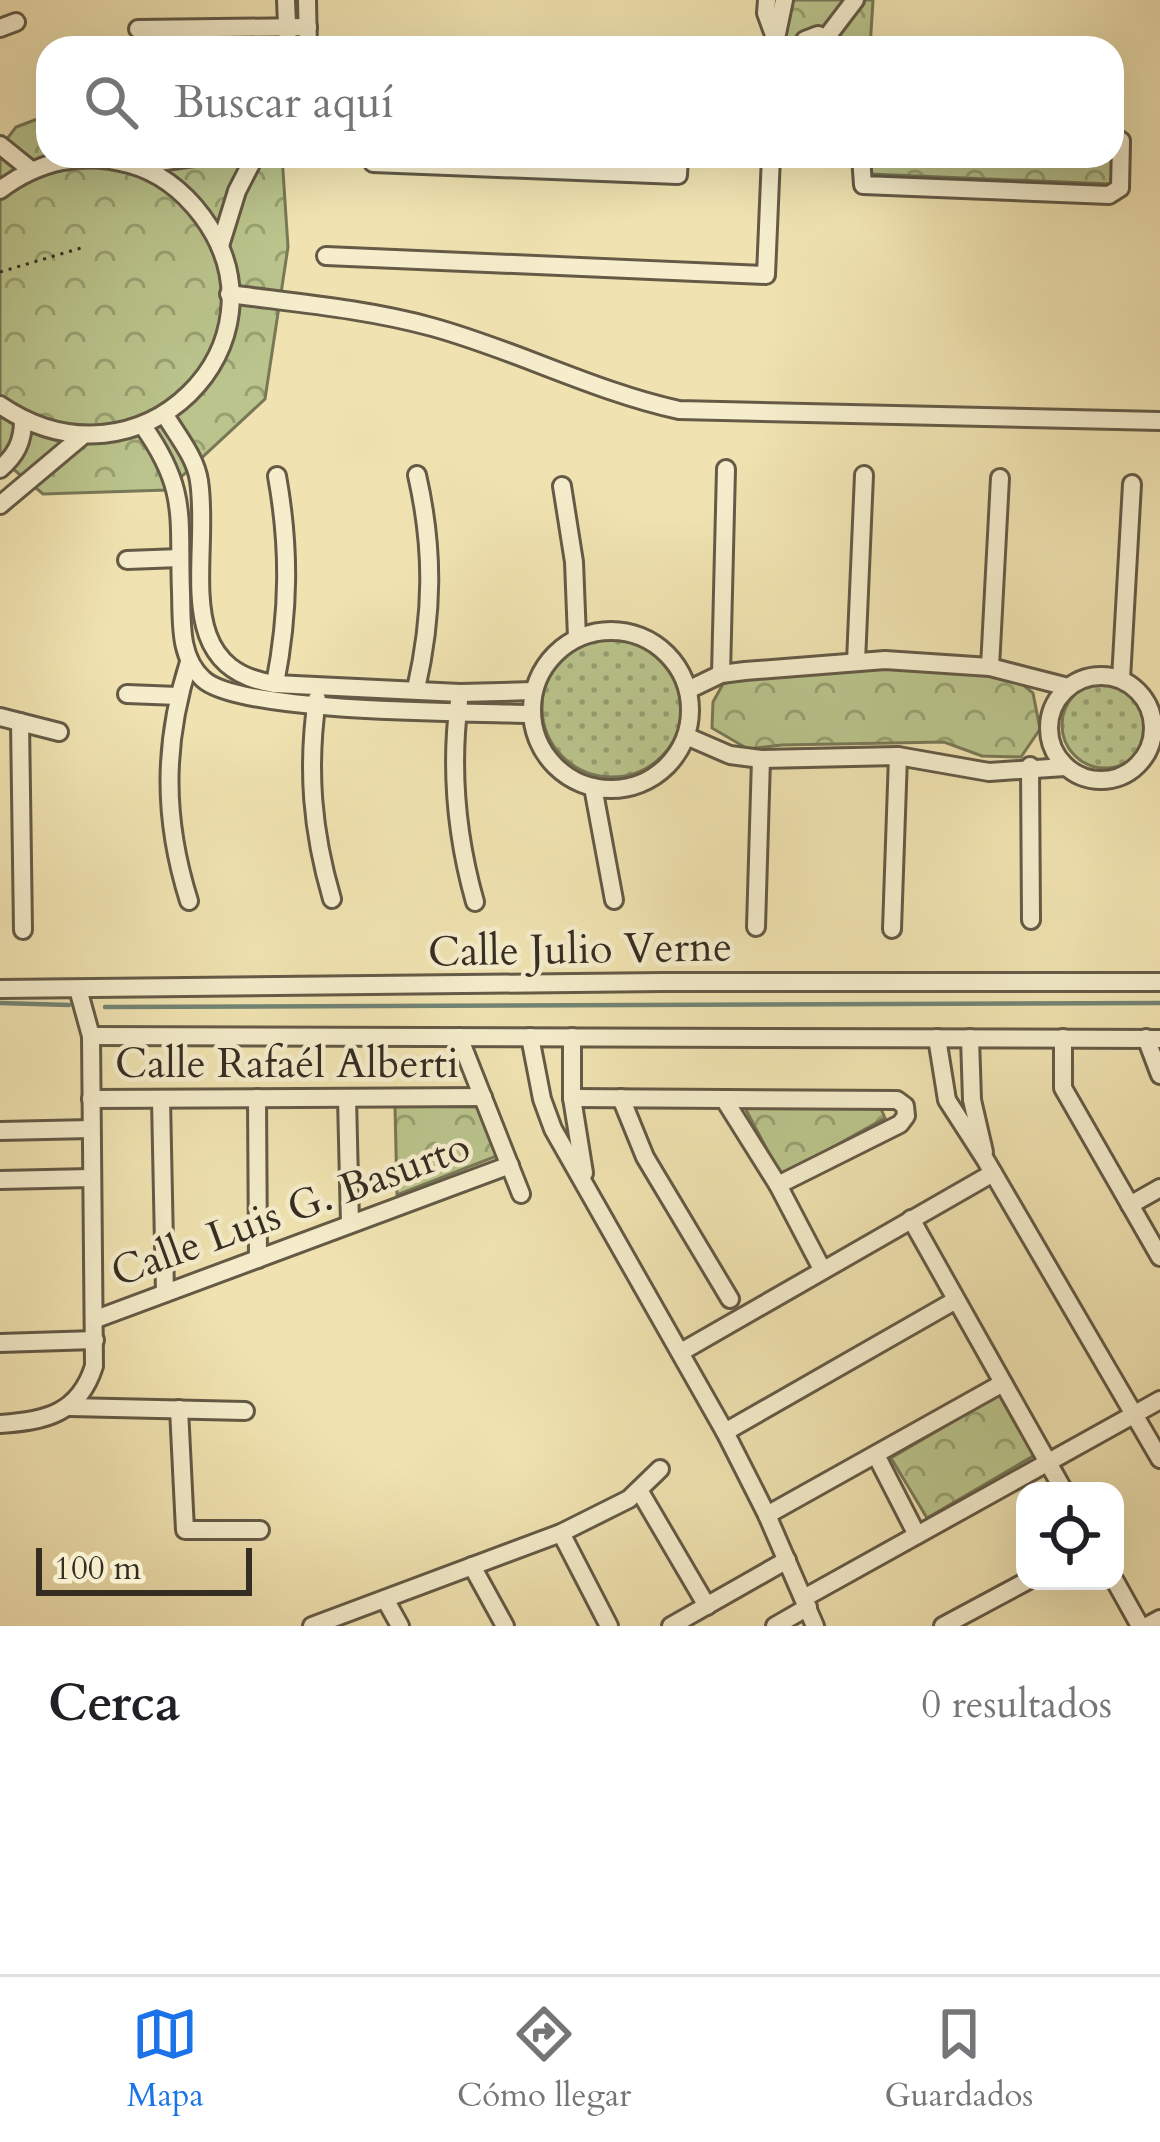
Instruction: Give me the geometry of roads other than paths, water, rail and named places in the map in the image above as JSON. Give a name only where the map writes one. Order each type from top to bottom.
[{"type":"street","points":[[286,0],[288,36]]},
{"type":"street","points":[[307,0],[308,36]]},
{"type":"street","points":[[766,0],[772,36]]},
{"type":"street","points":[[776,36],[784,0]]},
{"type":"street","points":[[834,36],[855,0]]},
{"type":"street","points":[[137,29],[308,27]]},
{"type":"street","points":[[0,145],[31,170]]},
{"type":"street","points":[[1,186],[40,168]]},
{"type":"street","points":[[0,405],[41,429],[81,436],[113,435],[165,415],[211,366],[227,323],[230,294],[220,246],[209,225],[177,189],[139,168]]},
{"type":"street","points":[[220,246],[249,168]]},
{"type":"street","points":[[500,168],[678,175],[678,168]]},
{"type":"street","points":[[326,256],[766,275],[770,168]]},
{"type":"street","points":[[862,168],[863,185],[1109,195],[1120,188],[1120,168]]},
{"type":"street","points":[[230,294],[428,326],[505,350],[625,398],[679,410],[1160,421]]},
{"type":"street","points":[[165,415],[197,470],[207,640],[232,672],[275,684],[416,688],[458,702],[531,714]]},
{"type":"street","points":[[0,469],[22,438],[23,420]]},
{"type":"street","points":[[143,426],[172,471],[180,506],[182,638],[189,662],[216,690],[316,705],[458,702],[533,692]]},
{"type":"street","points":[[0,505],[81,436]]},
{"type":"street","points":[[721,674],[726,470]]},
{"type":"street","points":[[416,688],[431,604],[431,560],[417,475]]},
{"type":"street","points":[[856,662],[864,475]]},
{"type":"street","points":[[275,684],[289,580],[277,476]]},
{"type":"street","points":[[990,667],[1000,478]]},
{"type":"street","points":[[1121,679],[1132,484]]},
{"type":"street","points":[[562,486],[574,562],[577,638]]},
{"type":"street","points":[[127,560],[180,558]]},
{"type":"street","points":[[599,631],[623,631],[645,638],[679,668],[688,690],[691,713],[678,753],[650,779],[632,787],[593,788],[557,769],[543,752],[531,714],[533,692],[549,659],[577,638],[599,631]]},
{"type":"street","points":[[688,690],[721,674],[919,661],[990,667],[1068,687]]},
{"type":"street","points":[[189,662],[169,747],[167,799],[189,901]]},
{"type":"street","points":[[1093,676],[1121,679],[1146,700],[1153,716],[1150,749],[1128,774],[1112,780],[1079,776],[1054,752],[1049,718],[1056,701],[1068,687],[1093,676]]},
{"type":"street","points":[[319,685],[310,752],[311,802],[332,899]]},
{"type":"street","points":[[127,694],[178,696]]},
{"type":"street","points":[[458,702],[454,788],[475,902]]},
{"type":"street","points":[[0,717],[59,732]]},
{"type":"street","points":[[20,722],[22,930]]},
{"type":"street","points":[[686,736],[730,755],[761,759],[898,756],[989,772],[1065,767]]},
{"type":"street","points":[[892,929],[898,756]]},
{"type":"street","points":[[756,928],[761,759]]},
{"type":"street","points":[[1030,766],[1031,920]]},
{"type":"street","points":[[593,788],[614,900]]},
{"type":"street","points":[[0,859],[22,859]]},
{"type":"street","name":"Calle Julio Verne","points":[[0,989],[1160,982]]},
{"type":"street","points":[[0,1424],[50,1418],[76,1400],[94,1366],[91,1036],[78,989]]},
{"type":"street","name":"Calle Julio Verne","points":[[91,1036],[1153,1038]]},
{"type":"street","points":[[459,1037],[521,1194]]},
{"type":"street","points":[[530,1037],[553,1129],[725,1432],[815,1626]]},
{"type":"street","points":[[572,1037],[572,1098],[587,1186]]},
{"type":"street","points":[[937,1038],[947,1100],[1160,1459]]},
{"type":"street","points":[[970,1038],[972,1100],[989,1166]]},
{"type":"street","points":[[1064,1038],[1063,1088],[1160,1257]]},
{"type":"street","points":[[1153,1038],[1160,1075]]},
{"type":"street","name":"Calle Rafaél Alberti","points":[[91,1099],[483,1097]]},
{"type":"street","points":[[257,1098],[258,1258]]},
{"type":"street","points":[[347,1098],[350,1224]]},
{"type":"street","points":[[572,1098],[898,1100],[905,1106],[906,1116],[900,1124],[778,1185]]},
{"type":"street","points":[[621,1098],[646,1157],[730,1299]]},
{"type":"street","points":[[161,1099],[165,1294]]},
{"type":"street","points":[[724,1099],[778,1185],[822,1269]]},
{"type":"street","points":[[0,1131],[91,1129]]},
{"type":"street","name":"Calle Luis G. Basurto","points":[[96,1319],[510,1165]]},
{"type":"street","points":[[681,1352],[911,1219],[989,1166]]},
{"type":"street","points":[[0,1180],[91,1178]]},
{"type":"street","points":[[1130,1205],[1160,1188]]},
{"type":"street","points":[[911,1219],[1059,1482]]},
{"type":"street","points":[[725,1432],[956,1300]]},
{"type":"street","points":[[0,1342],[95,1340]]},
{"type":"street","points":[[767,1515],[1003,1384]]},
{"type":"street","points":[[76,1400],[245,1411]]},
{"type":"street","points":[[775,1626],[917,1535],[1160,1400]]},
{"type":"street","points":[[179,1409],[185,1530],[260,1530]]},
{"type":"street","points":[[876,1454],[917,1535]]},
{"type":"street","points":[[312,1626],[561,1533],[629,1499],[660,1469]]},
{"type":"street","points":[[639,1490],[707,1606]]},
{"type":"street","points":[[561,1533],[609,1626]]},
{"type":"street","points":[[670,1626],[787,1560]]},
{"type":"street","points":[[472,1566],[505,1626]]},
{"type":"street","points":[[943,1626],[1016,1587]]},
{"type":"street","points":[[1120,1590],[1143,1626],[1160,1618]]},
{"type":"street","points":[[385,1599],[400,1626]]},
{"type":"waterway","points":[[0,1003],[69,1005]]},
{"type":"waterway","points":[[105,1007],[1160,1003]]}]
